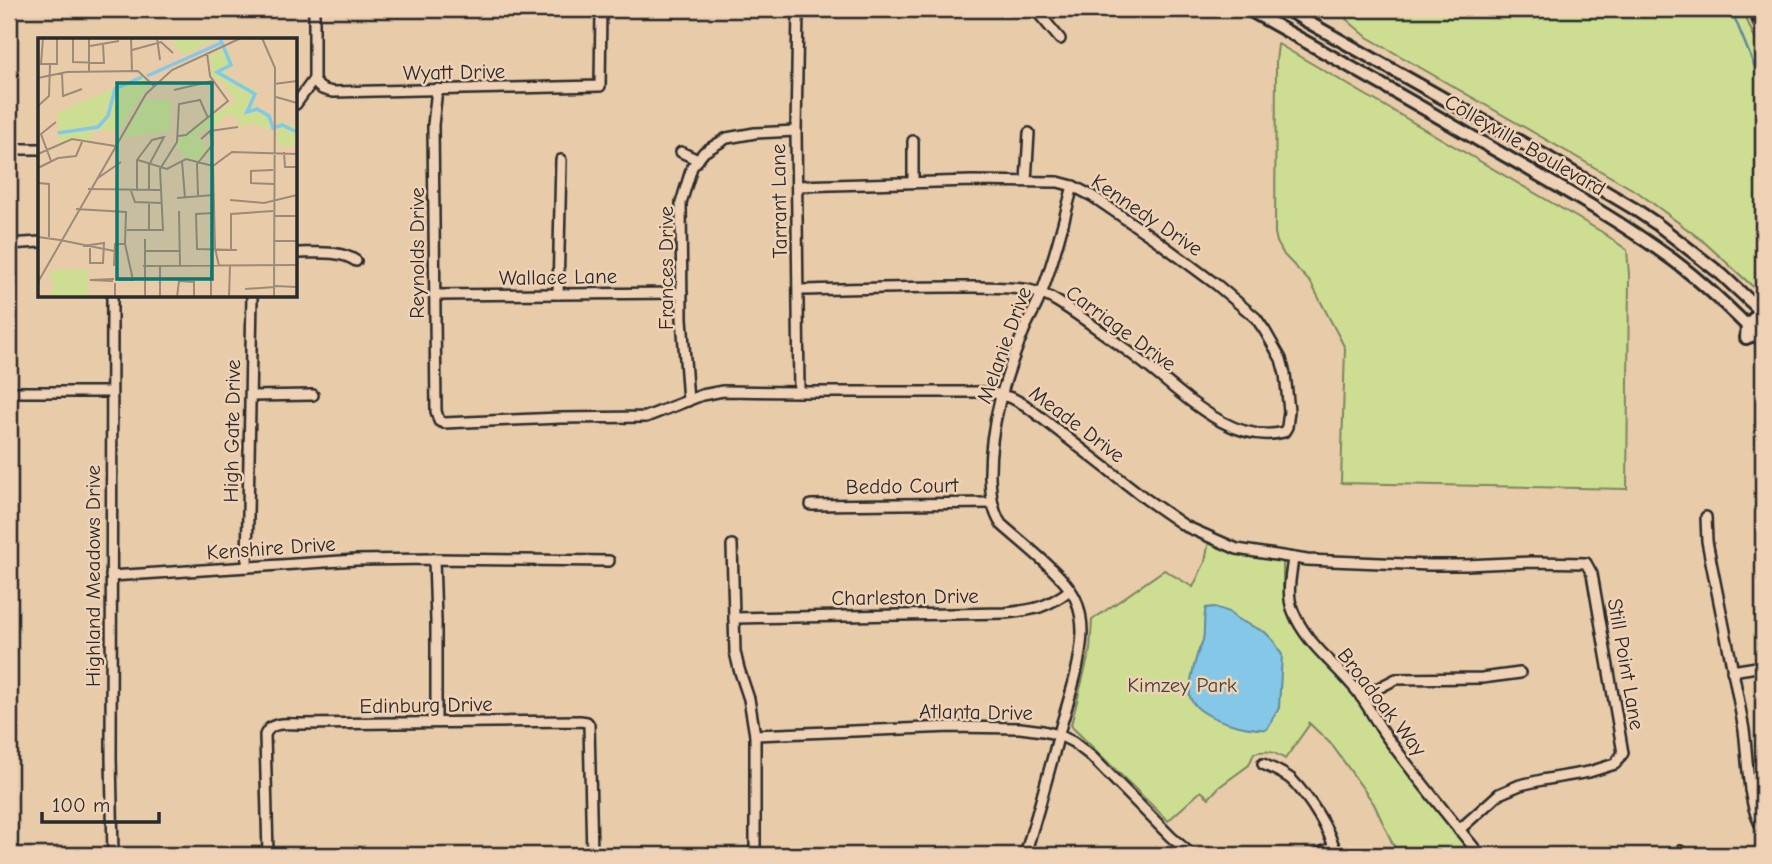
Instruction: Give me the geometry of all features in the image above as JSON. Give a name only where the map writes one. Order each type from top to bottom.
[{"type":"main road","name":"Colleyville Boulevard","points":[[1247,9],[1445,120],[1650,243],[1675,261],[1747,325],[1746,338],[1761,335]]},
{"type":"main road","name":"Colleyville Boulevard","points":[[1285,9],[1633,208],[1721,274],[1763,311]]},
{"type":"main road","points":[[1445,120],[1454,105]]},
{"type":"main road","points":[[1747,325],[1763,311]]},
{"type":"street","points":[[298,101],[314,79],[314,9]]},
{"type":"street","name":"Wyatt Drive","points":[[314,79],[317,87],[333,92],[600,86],[601,9]]},
{"type":"street","name":"Tarrant Lane","points":[[798,9],[796,131],[799,393]]},
{"type":"street","points":[[1035,9],[1060,39]]},
{"type":"street","name":"Reynolds Drive","points":[[437,89],[433,125],[437,417]]},
{"type":"street","points":[[681,152],[698,160],[713,145],[740,135],[796,131]]},
{"type":"street","points":[[1026,181],[1029,133]]},
{"type":"street","points":[[913,141],[913,183]]},
{"type":"street","points":[[9,149],[38,149]]},
{"type":"street","points":[[558,294],[561,160]]},
{"type":"street","name":"Frances Drive","points":[[688,401],[682,293],[681,203],[689,174],[698,160]]},
{"type":"street","name":"Kennedy Drive","points":[[797,186],[1026,181],[1058,182],[1073,186],[1145,232],[1217,285],[1256,318],[1276,350]]},
{"type":"street","name":"Melanie Drive","points":[[1025,855],[1080,653],[1082,631],[1076,599],[1070,590],[995,516],[990,459],[1001,394],[1041,294],[1073,186]]},
{"type":"street","points":[[9,244],[38,242]]},
{"type":"street","points":[[298,253],[348,255],[356,261]]},
{"type":"street","name":"Carriage Drive","points":[[799,290],[912,287],[1003,287],[1032,290],[1057,302],[1137,358],[1216,419],[1242,431],[1280,433],[1284,432],[1287,426],[1289,411],[1285,374],[1276,350]]},
{"type":"street","name":"Wallace Lane","points":[[434,296],[682,293]]},
{"type":"street","name":"Highland Meadows Drive","points":[[111,298],[113,855]]},
{"type":"street","name":"High Gate Drive","points":[[247,567],[253,298]]},
{"type":"street","name":"Meade Drive","points":[[437,417],[444,423],[646,417],[702,395],[723,390],[799,393],[990,392],[1025,405],[1185,526],[1237,549],[1293,558],[1430,565],[1577,562],[1586,563],[1592,574]]},
{"type":"street","points":[[9,392],[111,392]]},
{"type":"street","points":[[251,396],[313,395]]},
{"type":"street","name":"Beddo Court","points":[[811,505],[992,503]]},
{"type":"street","points":[[1706,517],[1707,541],[1744,733],[1750,790],[1759,824],[1763,829]]},
{"type":"street","points":[[732,545],[735,652],[750,699],[755,735],[755,855]]},
{"type":"street","name":"Broadoak Way","points":[[1293,558],[1289,596],[1300,626],[1361,697],[1385,734],[1480,855]]},
{"type":"street","points":[[434,559],[436,722]]},
{"type":"street","name":"Kenshire Drive","points":[[111,576],[356,560],[609,561]]},
{"type":"street","name":"Still Point Lane","points":[[1459,830],[1499,794],[1520,785],[1589,772],[1615,764],[1620,759],[1623,748],[1592,574]]},
{"type":"street","name":"Charleston Drive","points":[[734,618],[1004,613],[1042,607],[1070,590]]},
{"type":"street","points":[[1732,671],[1763,666]]},
{"type":"street","points":[[1361,697],[1396,679],[1482,678],[1520,673]]},
{"type":"street","name":"Edinburg Drive","points":[[268,855],[265,735],[270,726],[580,721],[589,725],[592,855]]},
{"type":"street","name":"Atlanta Drive","points":[[755,735],[952,727],[1020,728],[1059,735],[1091,756],[1192,855]]},
{"type":"street","points":[[1263,764],[1292,781],[1314,808],[1336,851],[1315,855]]},
{"type":"street","points":[[1750,790],[1763,787]]},
{"type":"street","points":[[58,855],[113,855]]},
{"type":"green space","points":[[1349,9],[1742,9],[1763,57],[1763,290],[1760,293],[1703,241],[1639,193],[1367,37],[1346,19]]},
{"type":"green space","points":[[1278,44],[1602,232],[1627,250],[1627,489],[1341,483],[1345,348],[1311,283],[1284,255],[1275,233]]},
{"type":"green space","name":"Kimzey Park","points":[[1209,541],[1283,561],[1283,586],[1292,624],[1339,673],[1471,855],[1398,855],[1374,804],[1332,745],[1308,722],[1309,725],[1285,759],[1270,752],[1254,753],[1249,765],[1219,787],[1209,798],[1201,791],[1168,821],[1073,728],[1071,725],[1090,650],[1092,620],[1164,570],[1193,587],[1205,562]]},
{"type":"water","points":[[1214,607],[1229,612],[1237,619],[1265,632],[1282,655],[1279,708],[1267,729],[1224,722],[1202,711],[1190,697],[1194,667],[1203,640],[1206,608]]},
{"type":"waterway","points":[[1731,9],[1763,87]]},
{"type":"railway","points":[[1748,9],[1763,44]]}]
